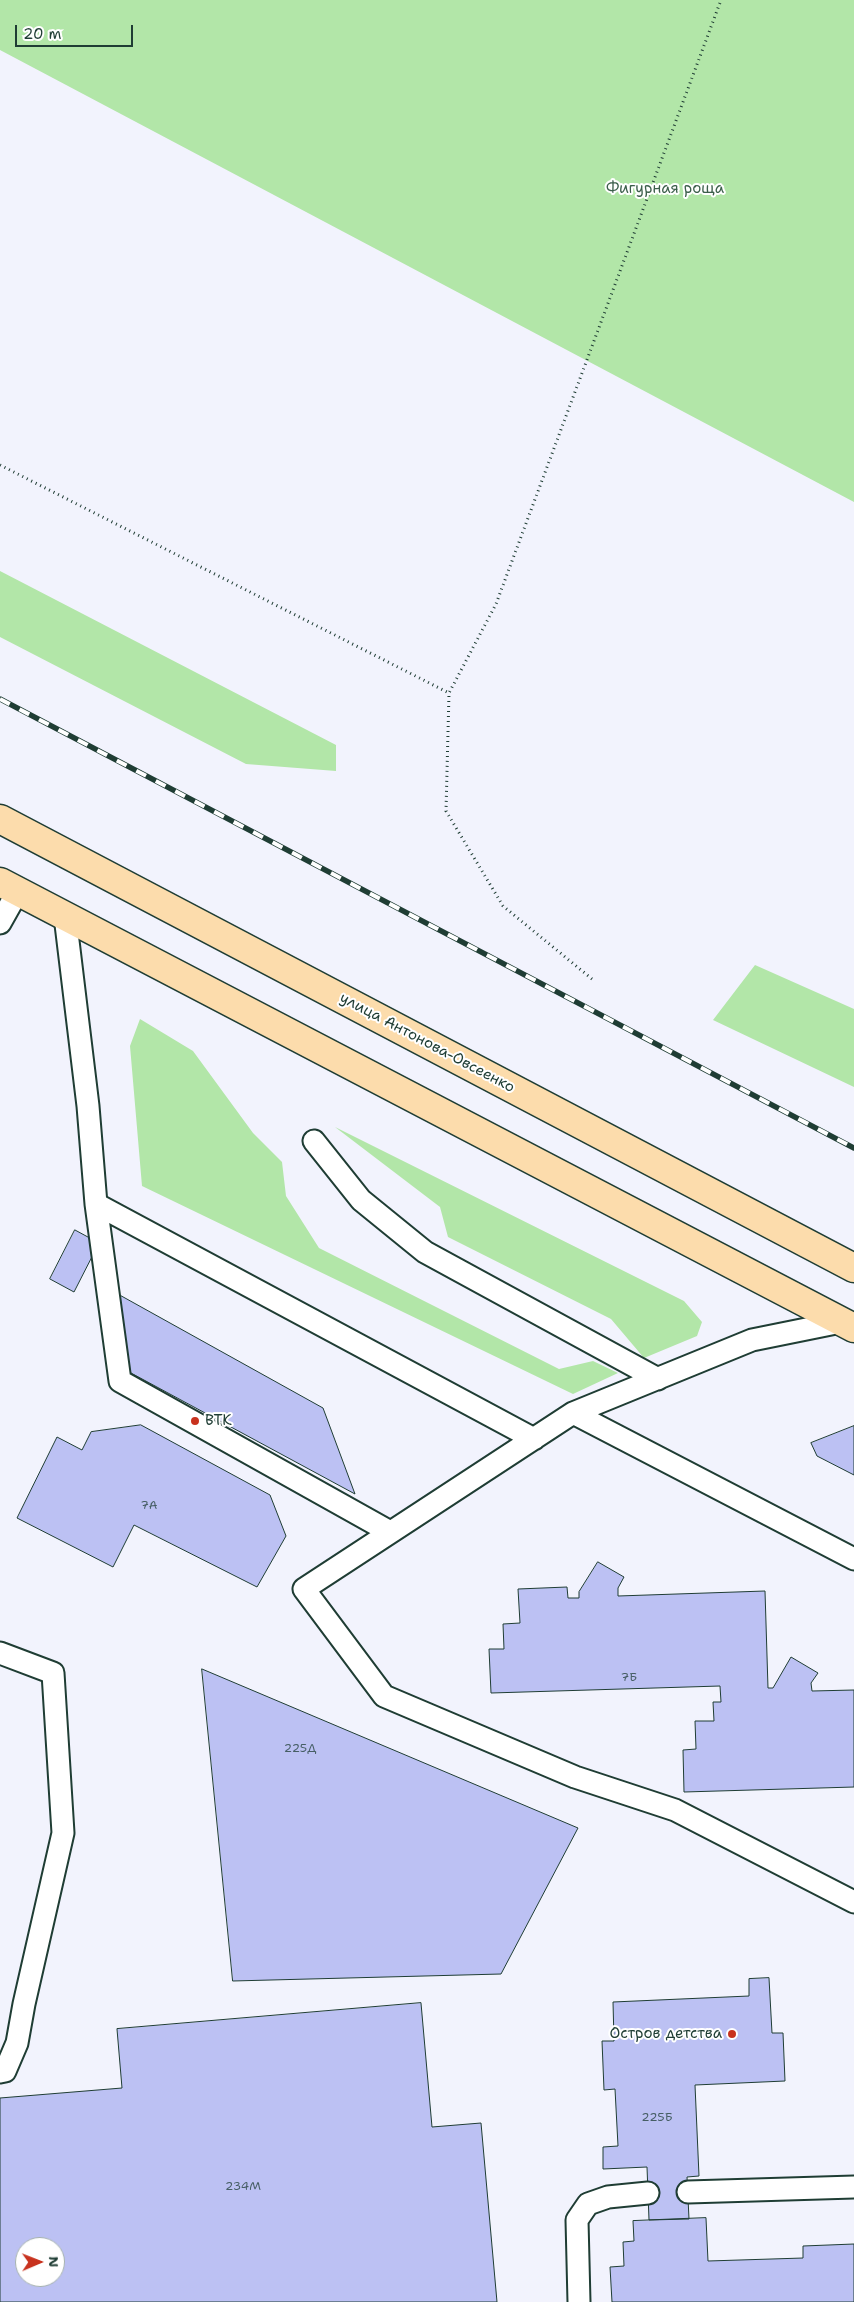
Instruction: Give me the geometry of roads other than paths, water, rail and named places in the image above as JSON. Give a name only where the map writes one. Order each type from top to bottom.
[{"type":"highway","name":"улица Антонова-Овсеенко","points":[[0,819],[854,1268]]},
{"type":"highway","points":[[9,887],[848,1325]]},
{"type":"lane","points":[[0,923],[9,887]]},
{"type":"lane","points":[[65,916],[88,1106],[96,1204],[120,1382],[390,1532]]},
{"type":"lane","points":[[314,1141],[361,1200],[425,1252],[658,1379]]},
{"type":"lane","points":[[96,1204],[534,1439]]},
{"type":"lane","points":[[848,1325],[752,1340],[573,1414],[304,1589],[384,1696],[575,1777],[675,1810],[854,1902]]},
{"type":"lane","points":[[573,1414],[854,1559]]},
{"type":"lane","points":[[0,1653],[53,1673],[63,1833],[24,2004],[18,2042],[5,2071],[0,2072]]},
{"type":"lane","points":[[688,2192],[854,2187]]},
{"type":"lane","points":[[579,2302],[577,2220],[588,2204],[608,2198],[648,2193]]},
{"type":"railway","points":[[0,699],[854,1148]]},
{"type":"place","name":"ВТК","points":[[195,1421]]},
{"type":"place","name":"Остров детства","points":[[732,2034]]},
{"type":"park label","name":"Фигурная роща","points":[[665,189]]}]
